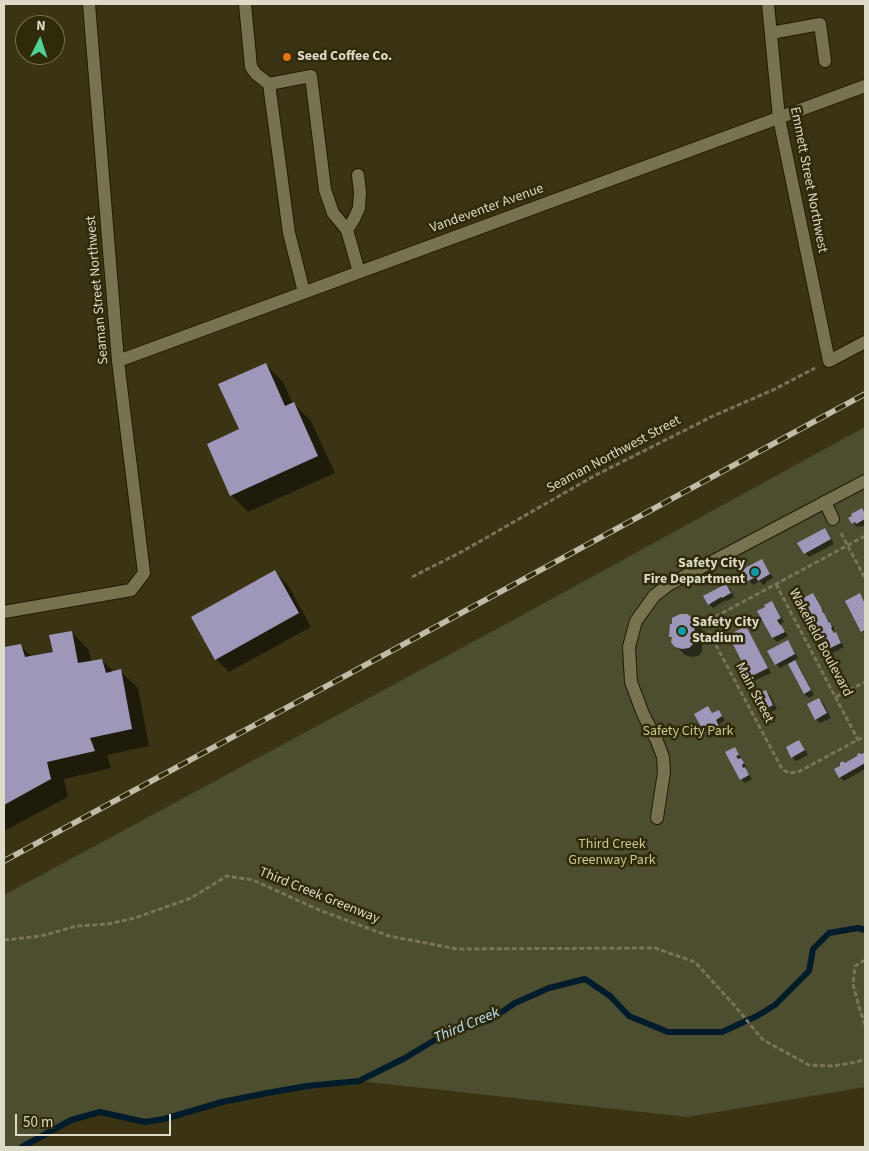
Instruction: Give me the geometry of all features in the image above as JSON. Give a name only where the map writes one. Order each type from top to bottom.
[{"type":"street","name":"Seaman Street Northwest","points":[[4,612],[131,590],[144,573],[118,360],[89,4]]},
{"type":"street","points":[[244,4],[251,67],[256,74],[269,84],[289,233],[304,292]]},
{"type":"street","name":"Emmett Street Northwest","points":[[768,4],[779,118],[829,361]]},
{"type":"street","points":[[771,33],[820,24],[825,61]]},
{"type":"street","points":[[269,84],[311,76],[325,190],[333,213],[348,230],[359,272]]},
{"type":"street","name":"Vandeventer Avenue","points":[[118,360],[865,86]]},
{"type":"street","points":[[348,230],[359,208],[358,175]]},
{"type":"street","points":[[829,361],[865,342]]},
{"type":"street","points":[[657,818],[664,772],[663,757],[657,740],[643,714],[631,682],[629,647],[636,621],[654,596],[668,585],[865,481]]},
{"type":"street","points":[[825,502],[833,519]]},
{"type":"path","name":"Seaman Northwest Street","points":[[412,578],[594,476],[713,416],[773,390],[829,361]]},
{"type":"path","points":[[833,519],[865,578]]},
{"type":"path","name":"Main Street","points":[[865,536],[711,620],[709,625],[709,632],[781,767],[785,771],[789,773],[798,772],[865,736]]},
{"type":"path","name":"Wakefield Boulevard","points":[[776,584],[858,740]]},
{"type":"path","points":[[836,697],[865,682]]},
{"type":"path","name":"Third Creek Greenway","points":[[4,940],[41,936],[77,926],[108,924],[135,918],[191,898],[227,876],[253,880],[318,910],[389,936],[457,949],[655,948],[695,962],[763,1040],[809,1065],[833,1066],[865,1059]]},
{"type":"path","points":[[865,960],[855,966],[853,984],[858,1007],[865,1025]]},
{"type":"green space","name":"Third Creek Greenway Park","points":[[865,427],[865,1087],[688,1117],[359,1081],[307,1086],[267,1093],[222,1102],[164,1119],[145,1122],[100,1112],[71,1120],[22,1147],[4,1147],[4,895],[506,624]]},
{"type":"building","points":[[266,363],[285,406],[294,402],[318,456],[230,496],[207,444],[239,429],[218,384]]},
{"type":"building","points":[[862,508],[865,519],[852,524],[848,518],[852,516],[851,514]]},
{"type":"building","points":[[825,528],[831,539],[804,554],[797,543]]},
{"type":"building","name":"Safety City Fire Department","points":[[762,559],[770,574],[758,581],[756,577],[748,581],[741,570]]},
{"type":"building","points":[[275,570],[299,613],[215,660],[191,617]]},
{"type":"building","points":[[726,584],[731,593],[708,605],[703,596]]},
{"type":"building","points":[[813,593],[841,643],[826,650],[799,600]]},
{"type":"building","points":[[860,593],[865,604],[865,630],[861,632],[845,601]]},
{"type":"building","points":[[772,601],[781,618],[777,620],[785,632],[772,638],[757,611]]},
{"type":"building","name":"Safety City Stadium","points":[[680,614],[687,614],[695,621],[694,643],[689,648],[675,647],[671,642],[672,637],[669,637],[672,618]]},
{"type":"building","points":[[746,626],[768,668],[750,677],[728,635]]},
{"type":"building","points":[[72,631],[78,663],[102,659],[106,673],[121,669],[132,729],[90,738],[95,751],[47,762],[51,779],[4,805],[4,647],[21,644],[25,657],[53,652],[49,635]]},
{"type":"building","points":[[788,640],[795,654],[775,665],[767,651]]},
{"type":"building","points":[[795,660],[811,690],[804,694],[788,664]]},
{"type":"building","points":[[766,690],[773,705],[766,709],[758,693]]},
{"type":"building","points":[[819,698],[827,713],[815,720],[807,704]]},
{"type":"building","points":[[708,706],[712,713],[719,710],[722,716],[716,720],[719,726],[705,734],[694,714]]},
{"type":"building","points":[[799,740],[805,750],[791,758],[786,747]]},
{"type":"building","points":[[735,747],[739,755],[736,756],[738,759],[741,758],[744,763],[742,765],[743,768],[745,767],[749,775],[740,780],[725,752]]},
{"type":"building","points":[[865,752],[865,763],[839,778],[834,769],[840,766],[842,761],[845,763],[857,756],[858,753],[862,754]]},
{"type":"waterway","name":"Third Creek","points":[[22,1147],[71,1120],[100,1112],[145,1122],[164,1119],[222,1102],[267,1093],[307,1086],[359,1081],[405,1058],[443,1035],[490,1020],[515,1003],[549,988],[585,979],[610,996],[629,1016],[668,1032],[722,1032],[757,1016],[775,1005],[809,971],[813,949],[829,933],[858,928],[865,930]]},
{"type":"railway","points":[[4,861],[865,394]]},
{"type":"place","name":"Seed Coffee Co.","points":[[287,57]]},
{"type":"place","name":"Safety City Fire Department","points":[[755,572]]},
{"type":"place","name":"Safety City Stadium","points":[[682,631]]},
{"type":"park label","name":"Safety City Park","points":[[688,732]]}]
